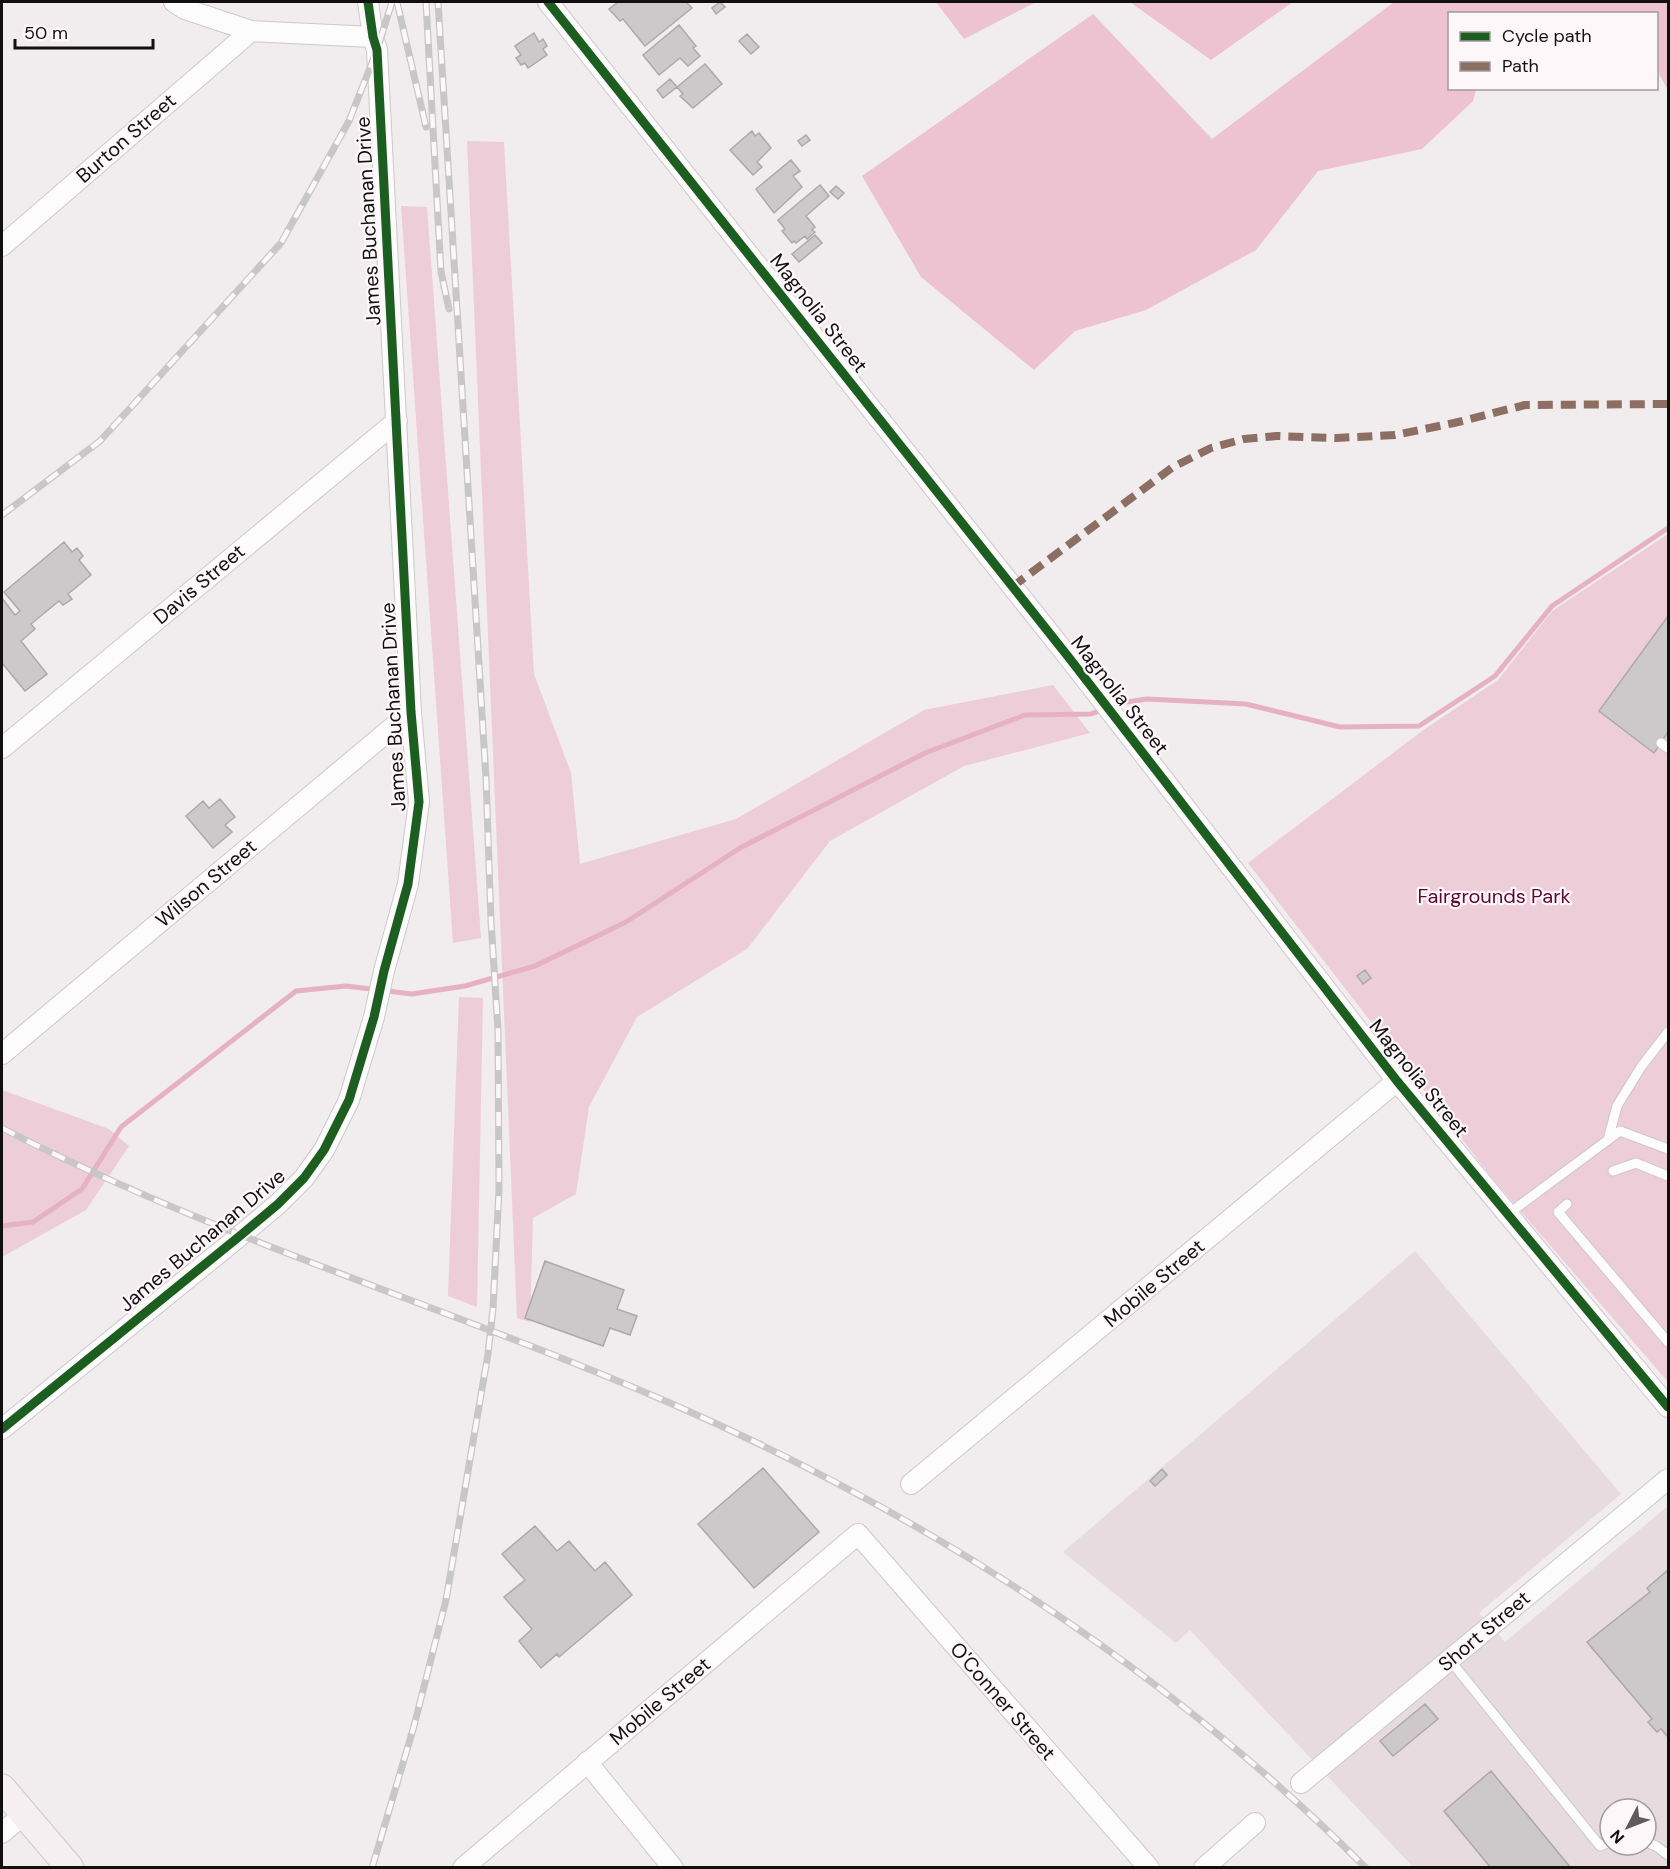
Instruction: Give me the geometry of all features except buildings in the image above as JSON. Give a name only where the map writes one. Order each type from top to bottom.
[{"type":"street","points":[[174,2],[185,9],[251,31],[373,37]]},
{"type":"street","name":"James Buchanan Drive","points":[[2,1429],[241,1235],[278,1204],[304,1178],[324,1150],[349,1100],[374,1017],[384,970],[408,884],[419,802],[411,712],[377,50],[368,2]]},
{"type":"street","name":"Magnolia Street","points":[[548,2],[1100,697],[1397,1081],[1668,1407]]},
{"type":"street","name":"Burton Street","points":[[2,246],[251,31]]},
{"type":"street","name":"Davis Street","points":[[2,748],[397,421]]},
{"type":"street","name":"Wilson Street","points":[[2,1054],[411,712]]},
{"type":"street","name":"Mobile Street","points":[[911,1484],[1397,1081]]},
{"type":"street","name":"Short Street","points":[[1301,1783],[1668,1479]]},
{"type":"street","name":"Mobile Street","points":[[463,1868],[858,1534]]},
{"type":"street","name":"O'Conner Street","points":[[858,1534],[1149,1868]]},
{"type":"street","points":[[587,1762],[673,1868]]},
{"type":"street","points":[[2,1788],[70,1868]]},
{"type":"street","points":[[2,1833],[23,1815]]},
{"type":"street","points":[[1204,1868],[1255,1823]]},
{"type":"lane","points":[[1608,1140],[1617,1106],[1641,1067],[1668,1032]]},
{"type":"lane","points":[[1508,1214],[1620,1131],[1668,1149]]},
{"type":"lane","points":[[1613,1171],[1636,1163],[1668,1176]]},
{"type":"lane","points":[[1567,1204],[1558,1212],[1668,1342]]},
{"type":"lane","points":[[1449,1659],[1598,1844]]},
{"type":"shaded area","points":[[936,2],[1036,2],[964,39]]},
{"type":"shaded area","points":[[1130,2],[1293,2],[1211,60]]},
{"type":"shaded area","points":[[1394,2],[1668,2],[1668,90],[1658,73],[1658,12],[1448,12],[1448,90],[1476,90],[1473,101],[1422,149],[1318,171],[1256,250],[1146,310],[1075,331],[1034,370],[921,277],[862,176],[1093,14],[1212,139]]},
{"type":"shaded area","points":[[1415,1251],[1621,1494],[1479,1613],[1505,1642],[1668,1506],[1668,1867],[1413,1867],[1190,1630],[1176,1643],[1063,1552]]},
{"type":"green space","points":[[467,141],[504,142],[534,674],[571,773],[580,864],[736,819],[924,710],[1053,685],[1090,733],[964,766],[830,841],[747,949],[637,1017],[589,1107],[576,1194],[533,1218],[530,1322],[517,1318]]},
{"type":"green space","points":[[401,206],[427,207],[481,938],[453,943]]},
{"type":"green space","name":"Fairgrounds Park","points":[[1668,534],[1668,1382],[1492,1178],[1248,863],[1422,731],[1498,680],[1552,611]]},
{"type":"green space","points":[[459,997],[483,998],[477,1307],[448,1296]]},
{"type":"green space","points":[[2,1090],[109,1129],[129,1146],[86,1210],[2,1257]]},
{"type":"waterway","points":[[2,1226],[33,1222],[82,1189],[121,1127],[296,991],[346,986],[412,994],[465,986],[535,966],[626,922],[740,848],[925,753],[1025,715],[1091,714],[1120,703],[1147,699],[1246,704],[1340,727],[1419,726],[1495,676],[1552,606],[1668,528]]},
{"type":"railway","points":[[2,515],[100,441],[281,243],[349,121],[377,50],[392,2]]},
{"type":"railway","points":[[397,2],[426,127]]},
{"type":"railway","points":[[426,2],[441,272],[449,309]]},
{"type":"railway","points":[[372,1868],[414,1726],[446,1600],[488,1354],[493,1309],[499,1189],[498,1030],[491,921],[486,778],[438,2]]},
{"type":"railway","points":[[2,1128],[83,1168],[166,1204],[587,1368],[670,1403],[765,1447],[859,1495],[950,1547],[1039,1603],[1126,1663],[1209,1727],[1289,1795],[1366,1868]]},
{"type":"marked path","points":[[1012,587],[1173,467],[1211,448],[1244,439],[1277,436],[1336,438],[1395,435],[1525,405],[1668,404]]},
{"type":"cycle path","points":[[2,1429],[241,1235],[278,1204],[304,1178],[324,1150],[349,1100],[374,1017],[408,884],[419,802],[411,712],[377,50],[368,2]]},
{"type":"cycle path","points":[[548,2],[1070,659],[1397,1081],[1668,1407]]}]
